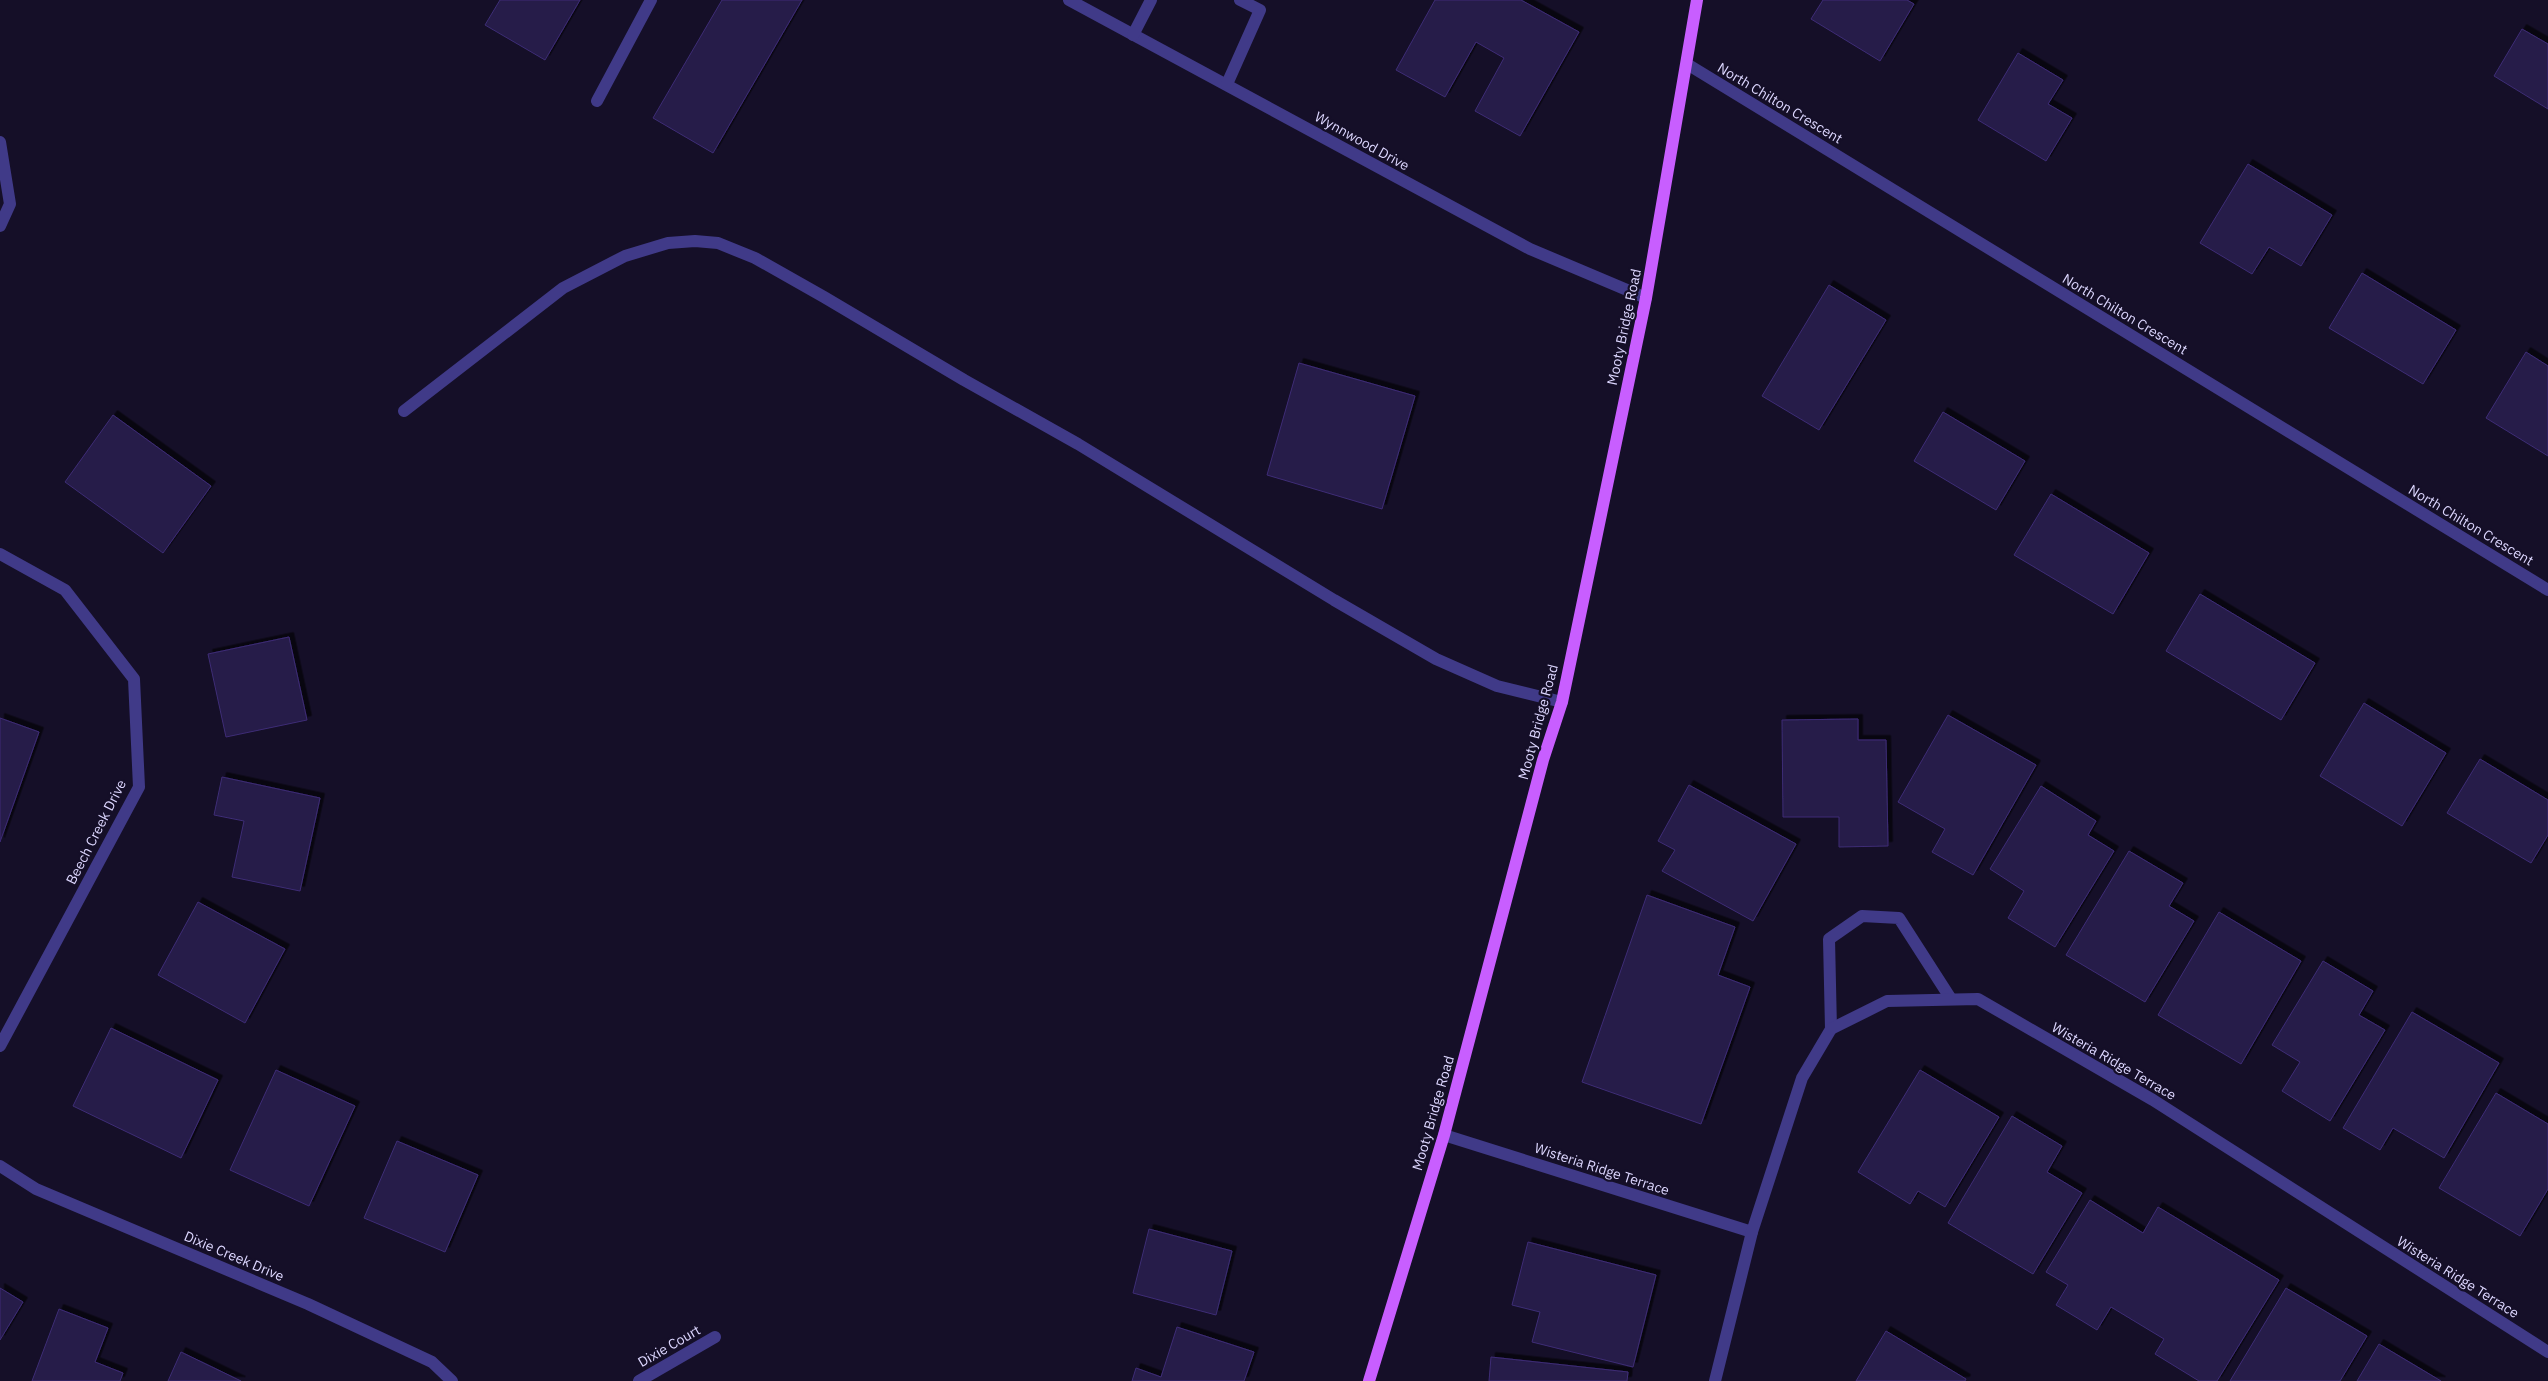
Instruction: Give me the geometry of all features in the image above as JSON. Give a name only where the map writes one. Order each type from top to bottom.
[{"type":"main road","name":"Mooty Bridge Road","points":[[1369,1381],[1444,1135],[1543,760],[1562,702],[1646,298],[1697,0]]},
{"type":"street","points":[[597,101],[651,0]]},
{"type":"street","name":"Wynnwood Drive","points":[[1069,0],[1530,249],[1646,298]]},
{"type":"street","points":[[1133,35],[1151,0]]},
{"type":"street","points":[[1227,84],[1260,10],[1240,0]]},
{"type":"street","name":"North Chilton Crescent","points":[[1687,64],[2548,590]]},
{"type":"street","points":[[0,142],[10,204],[0,226]]},
{"type":"street","points":[[404,411],[563,288],[625,256],[668,243],[686,241],[718,243],[755,258],[807,287],[964,380],[1078,444],[1334,600],[1436,659],[1497,686],[1562,702]]},
{"type":"street","name":"Beech Creek Drive","points":[[0,554],[65,590],[134,679],[139,786],[0,1046]]},
{"type":"street","points":[[1715,1381],[1752,1232],[1802,1078],[1831,1029],[1829,939],[1862,916],[1899,918],[1951,999]]},
{"type":"street","name":"Wisteria Ridge Terrace","points":[[1831,1029],[1887,1001],[1978,999],[2153,1100],[2548,1352]]},
{"type":"street","name":"Wisteria Ridge Terrace","points":[[1444,1135],[1752,1232]]},
{"type":"street","name":"Dixie Creek Drive","points":[[0,1166],[36,1189],[308,1304],[432,1362],[452,1381]]},
{"type":"street","name":"Dixie Court","points":[[639,1381],[715,1337]]},
{"type":"building","points":[[500,0],[580,0],[545,60],[485,25]]},
{"type":"building","points":[[722,0],[802,0],[713,153],[653,118]]},
{"type":"building","points":[[1435,0],[1521,0],[1579,32],[1520,136],[1475,111],[1504,58],[1476,42],[1445,97],[1396,70]]},
{"type":"building","points":[[1823,0],[1907,0],[1914,4],[1880,61],[1811,19]]},
{"type":"building","points":[[2522,29],[2548,44],[2548,109],[2494,76]]},
{"type":"building","points":[[2018,53],[2063,80],[2048,104],[2072,118],[2046,161],[1978,120]]},
{"type":"building","points":[[2248,164],[2332,215],[2301,266],[2269,247],[2252,274],[2200,243]]},
{"type":"building","points":[[2362,273],[2456,330],[2423,384],[2329,328]]},
{"type":"building","points":[[1829,285],[1886,320],[1819,430],[1762,396]]},
{"type":"building","points":[[2526,352],[2548,366],[2548,456],[2486,418]]},
{"type":"building","points":[[1299,363],[1415,396],[1382,509],[1267,475]]},
{"type":"building","points":[[1943,412],[2025,461],[1996,510],[1914,461]]},
{"type":"building","points":[[113,415],[211,486],[163,553],[65,482]]},
{"type":"building","points":[[2051,494],[2149,553],[2113,614],[2014,555]]},
{"type":"building","points":[[2200,594],[2315,663],[2281,720],[2166,651]]},
{"type":"building","points":[[289,637],[307,720],[226,737],[208,654]]},
{"type":"building","points":[[2364,703],[2446,753],[2402,826],[2320,776]]},
{"type":"building","points":[[1948,715],[2036,765],[1973,875],[1932,852],[1945,829],[1898,802]]},
{"type":"building","points":[[0,718],[39,732],[0,842]]},
{"type":"building","points":[[1858,719],[1858,740],[1886,740],[1888,846],[1839,847],[1839,817],[1783,817],[1782,720]]},
{"type":"building","points":[[2480,759],[2548,800],[2548,835],[2531,863],[2447,813]]},
{"type":"building","points":[[222,777],[320,798],[300,891],[232,877],[244,821],[214,815]]},
{"type":"building","points":[[1689,785],[1796,844],[1753,921],[1662,871],[1675,850],[1658,841]]},
{"type":"building","points":[[2041,786],[2096,821],[2088,835],[2114,851],[2055,947],[2008,918],[2024,891],[1990,869]]},
{"type":"building","points":[[2129,851],[2183,883],[2169,906],[2194,921],[2145,1002],[2066,955]]},
{"type":"building","points":[[1647,895],[1735,927],[1718,975],[1750,987],[1701,1124],[1582,1082]]},
{"type":"building","points":[[198,902],[285,949],[245,1023],[158,975]]},
{"type":"building","points":[[2219,912],[2301,961],[2241,1064],[2158,1015]]},
{"type":"building","points":[[2323,961],[2373,991],[2359,1015],[2385,1030],[2330,1121],[2282,1091],[2300,1062],[2272,1045]]},
{"type":"building","points":[[2412,1012],[2499,1063],[2444,1158],[2393,1128],[2380,1150],[2343,1128]]},
{"type":"building","points":[[111,1028],[218,1080],[181,1158],[73,1106]]},
{"type":"building","points":[[276,1070],[355,1106],[309,1206],[230,1170]]},
{"type":"building","points":[[1920,1070],[1999,1117],[1945,1207],[1918,1191],[1910,1204],[1858,1172]]},
{"type":"building","points":[[2496,1093],[2548,1124],[2548,1189],[2520,1236],[2439,1188]]},
{"type":"building","points":[[2012,1116],[2062,1146],[2047,1172],[2082,1193],[2033,1274],[1948,1223]]},
{"type":"building","points":[[397,1141],[478,1175],[445,1252],[364,1218]]},
{"type":"building","points":[[2090,1200],[2143,1233],[2158,1207],[2279,1280],[2217,1381],[2199,1381],[2155,1354],[2164,1339],[2111,1307],[2097,1330],[2056,1305],[2068,1285],[2046,1272]]},
{"type":"building","points":[[1149,1229],[1232,1251],[1216,1315],[1133,1293]]},
{"type":"building","points":[[1528,1242],[1656,1275],[1633,1367],[1532,1342],[1540,1312],[1512,1305]]},
{"type":"building","points":[[0,1288],[23,1302],[0,1340]]},
{"type":"building","points":[[2286,1288],[2367,1336],[2340,1381],[2230,1381]]},
{"type":"building","points":[[59,1309],[108,1328],[95,1362],[123,1373],[120,1381],[32,1381]]},
{"type":"building","points":[[1177,1327],[1254,1352],[1244,1381],[1132,1381],[1136,1368],[1161,1377]]},
{"type":"building","points":[[1886,1331],[1966,1379],[1965,1381],[1856,1381]]},
{"type":"building","points":[[2379,1344],[2441,1381],[2357,1381]]},
{"type":"building","points":[[181,1352],[241,1381],[168,1381]]},
{"type":"building","points":[[1491,1357],[1628,1372],[1627,1381],[1489,1381]]}]
